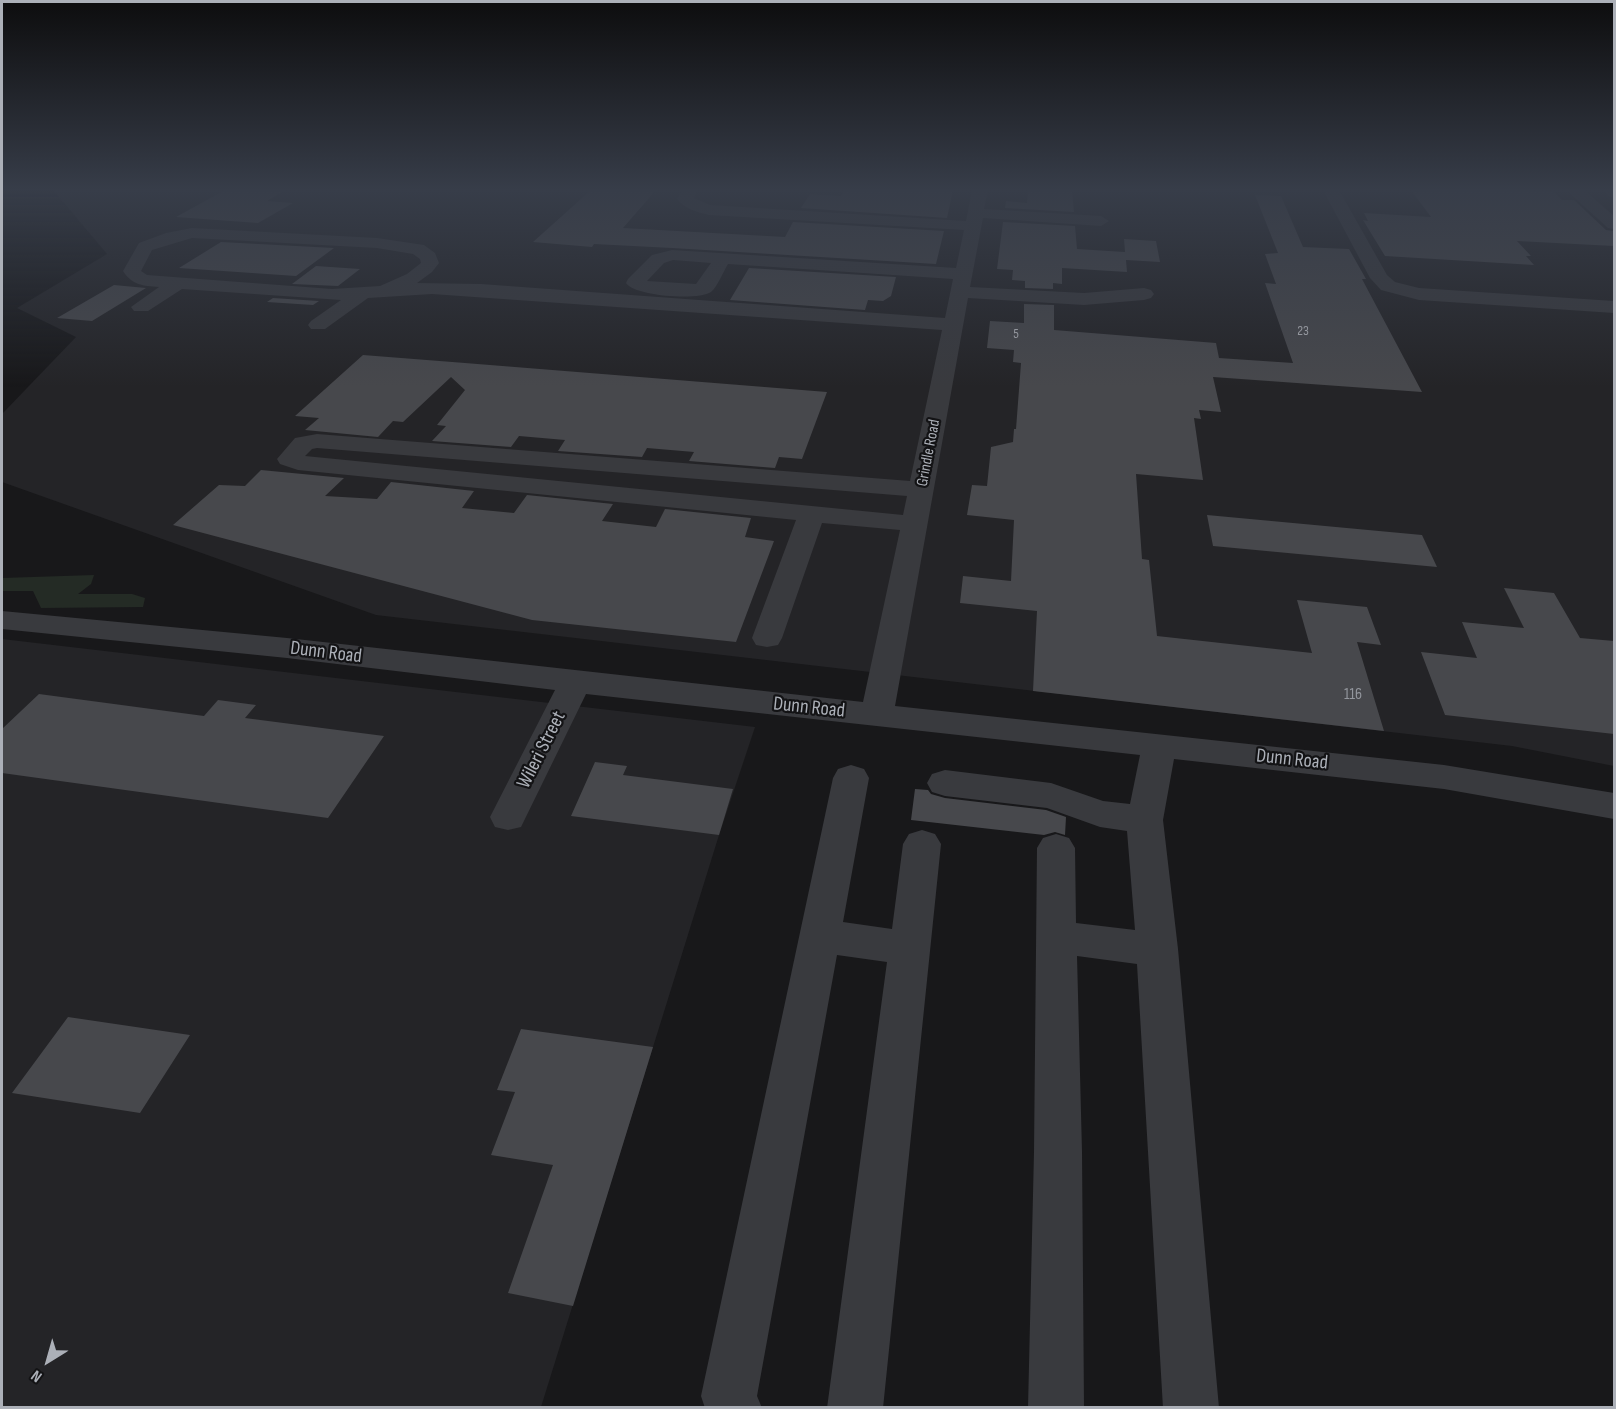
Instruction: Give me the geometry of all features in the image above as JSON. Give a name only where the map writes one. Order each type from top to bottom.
[{"type":"street","points":[[139,256],[132,274],[144,280],[178,283],[332,295],[432,288],[544,294],[952,326]]},
{"type":"street","points":[[389,256],[401,269],[432,288]]},
{"type":"street","points":[[318,319],[370,294],[401,269],[426,268],[430,263],[427,256]]},
{"type":"street","name":"Grindle Road","points":[[877,716],[916,524],[952,326],[968,256]]},
{"type":"street","points":[[1367,256],[1379,278],[1388,286],[1419,294],[1614,307]]},
{"type":"street","points":[[722,259],[963,283],[1083,299],[1144,294]]},
{"type":"street","points":[[141,307],[178,283]]},
{"type":"street","points":[[216,286],[210,297],[211,301],[224,306]]},
{"type":"street","points":[[916,524],[294,463],[289,459],[304,443],[313,441],[922,490]]},
{"type":"street","points":[[368,470],[389,447]]},
{"type":"street","points":[[492,482],[510,457]]},
{"type":"street","points":[[767,638],[812,514]]},
{"type":"street","name":"Dunn Road","points":[[2,620],[286,648],[877,716],[1444,777],[1614,806]]},
{"type":"street","name":"Wileri Street","points":[[508,817],[575,682]]},
{"type":"street","points":[[1159,746],[1145,820],[1157,949],[1191,1407]]},
{"type":"street","points":[[734,1407],[729,1396],[851,778]]},
{"type":"street","points":[[945,783],[1051,796],[1100,814],[1145,820]]},
{"type":"street","points":[[855,1407],[922,844]]},
{"type":"street","points":[[1056,848],[1058,1152],[1056,1407]]},
{"type":"street","points":[[819,936],[910,948]]},
{"type":"street","points":[[1056,937],[1157,949]]},
{"type":"shaded area","points":[[104,256],[1614,256],[1614,766],[1512,746],[376,615],[2,482],[2,414],[76,337],[17,308]]},
{"type":"shaded area","points":[[94,575],[91,584],[78,594],[132,594],[145,598],[143,607],[41,608],[33,591],[2,591],[2,578]]},
{"type":"shaded area","points":[[2,639],[755,727],[719,835],[541,1407],[2,1408]]},
{"type":"building","points":[[199,256],[323,256],[296,276],[179,268]]},
{"type":"building","points":[[800,256],[938,256],[936,264]]},
{"type":"building","points":[[999,256],[1159,256],[1160,262],[1126,260],[1127,272],[1062,268],[1062,284],[1053,283],[1053,289],[1025,288],[1025,281],[1012,280],[1013,270],[997,269]]},
{"type":"building","points":[[1266,256],[1353,256],[1366,279],[1362,279],[1422,392],[1213,377],[1221,412],[1199,410],[1201,419],[1194,418],[1203,480],[1136,474],[1142,559],[1149,560],[1157,636],[1312,653],[1297,600],[1367,607],[1381,645],[1357,642],[1384,731],[1033,691],[1037,611],[960,603],[963,576],[1011,581],[1014,520],[967,515],[972,485],[987,486],[991,447],[1013,442],[1014,429],[1016,429],[1021,363],[1013,362],[1014,350],[987,348],[990,321],[1024,323],[1024,304],[1054,305],[1054,330],[1216,343],[1219,358],[1293,363],[1265,283],[1276,284]]},
{"type":"building","points":[[1385,256],[1531,256],[1526,256],[1534,265]]},
{"type":"building","points":[[316,266],[360,269],[338,286],[292,284]]},
{"type":"building","points":[[749,268],[896,277],[891,296],[883,301],[868,300],[865,310],[730,300]]},
{"type":"building","points":[[114,285],[146,288],[92,321],[57,318]]},
{"type":"building","points":[[273,298],[319,301],[313,305],[267,302]]},
{"type":"building","points":[[363,355],[827,392],[802,459],[779,457],[775,468],[689,461],[694,452],[647,448],[642,457],[558,451],[565,440],[519,436],[511,447],[432,441],[446,426],[437,425],[465,390],[451,377],[403,422],[393,421],[378,437],[305,430],[319,418],[295,416]]},
{"type":"building","points":[[261,470],[344,478],[325,496],[377,499],[391,482],[474,491],[462,508],[514,513],[527,495],[613,504],[602,521],[656,527],[665,509],[751,518],[745,537],[774,541],[736,642],[532,620],[173,525],[219,485],[245,486]]},
{"type":"building","points":[[1207,515],[1422,535],[1437,567],[1213,546]]},
{"type":"building","points":[[1504,588],[1554,593],[1580,638],[1614,641],[1614,734],[1445,715],[1421,652],[1477,658],[1462,622],[1524,628]]},
{"type":"building","points":[[39,694],[204,716],[218,700],[256,705],[245,718],[384,736],[328,818],[2,773],[2,729]]},
{"type":"building","points":[[595,762],[627,766],[623,775],[733,789],[719,835],[571,816]]},
{"type":"building","points":[[915,789],[928,790],[931,794],[945,798],[1046,810],[1066,817],[1065,835],[1055,832],[1044,835],[911,820]]},
{"type":"building","points":[[68,1017],[190,1035],[140,1113],[12,1093]]},
{"type":"building","points":[[521,1029],[653,1047],[573,1306],[508,1293],[553,1165],[491,1155],[515,1092],[497,1090]]}]
